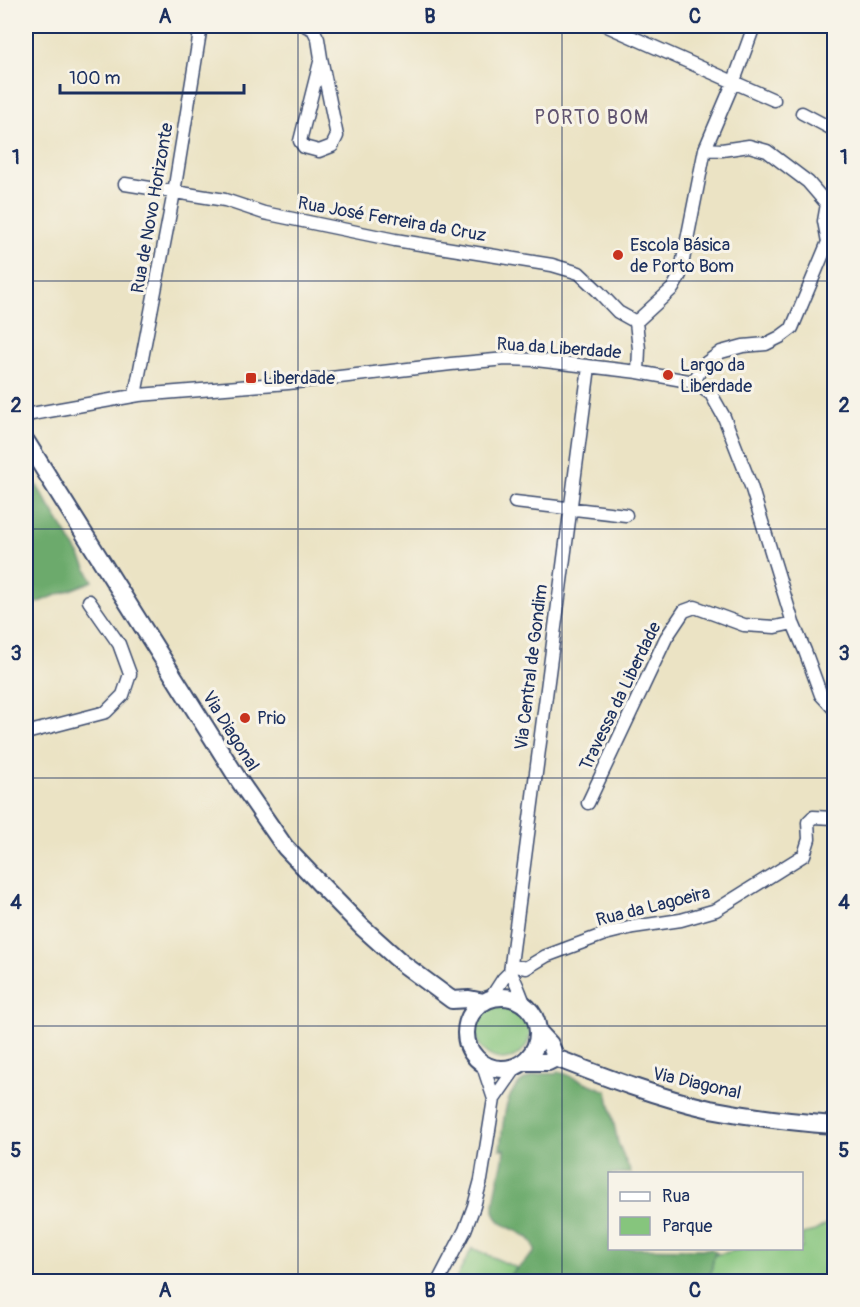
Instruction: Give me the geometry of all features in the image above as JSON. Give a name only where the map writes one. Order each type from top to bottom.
[{"type":"main road","name":"Via Diagonal","points":[[26,441],[224,757],[285,847],[362,927],[402,963],[452,1000]]},
{"type":"main road","points":[[466,1032],[452,1000],[487,1001],[506,997],[525,1005],[533,1014],[538,1038],[534,1049],[520,1064]]},
{"type":"main road","points":[[482,1063],[473,1055],[467,1044],[466,1032],[468,1020],[474,1010],[487,1001]]},
{"type":"main road","points":[[538,1031],[550,1044],[556,1058]]},
{"type":"main road","name":"Via Diagonal","points":[[482,1063],[493,1068],[505,1069],[520,1064],[548,1062],[556,1058],[634,1088],[711,1108],[762,1118],[834,1125]]},
{"type":"street","name":"Rua de Novo Horizonte","points":[[135,395],[174,192],[201,26]]},
{"type":"street","points":[[306,26],[313,29],[318,39],[337,136],[332,146],[319,150],[304,147],[300,141],[321,58]]},
{"type":"street","points":[[607,26],[625,29],[774,100]]},
{"type":"street","points":[[638,372],[639,349],[636,321],[674,288],[680,274],[705,149],[754,26]]},
{"type":"street","points":[[802,113],[834,130]]},
{"type":"street","points":[[705,149],[722,150],[749,146],[767,151],[808,182],[826,204]]},
{"type":"street","name":"Rua José Ferreira da Cruz","points":[[125,184],[225,200],[264,213],[395,240],[552,265],[579,273],[618,312],[636,321]]},
{"type":"street","points":[[834,191],[826,204],[824,221],[828,242],[792,328],[766,344],[743,346],[721,352],[703,365],[694,382],[711,394],[724,417],[751,486],[793,623],[821,695],[834,709]]},
{"type":"street","name":"Rua da Liberdade","points":[[26,415],[135,395],[288,383],[506,359],[536,360],[638,372],[694,382]]},
{"type":"street","name":"Via Central de Gondim","points":[[487,1001],[511,968],[589,368]]},
{"type":"street","points":[[515,502],[627,515]]},
{"type":"street","points":[[26,733],[106,712],[123,695],[130,674],[119,644],[89,601]]},
{"type":"street","name":"Travessa da Liberdade","points":[[588,803],[666,638],[684,611],[695,607],[744,625],[775,627],[793,623]]},
{"type":"street","name":"Rua da Lagoeira","points":[[511,968],[526,968],[546,956],[606,934],[633,927],[681,920],[716,910],[804,855],[809,839],[808,822],[813,817],[834,818]]},
{"type":"street","points":[[511,968],[525,1005]]},
{"type":"street","points":[[438,1281],[459,1242],[476,1199],[484,1168],[494,1099],[482,1063]]},
{"type":"street","points":[[494,1099],[520,1064]]},
{"type":"green space","points":[[26,468],[93,581],[26,607]]},
{"type":"green space","points":[[503,1005],[513,1007],[522,1013],[528,1022],[530,1032],[528,1042],[522,1051],[513,1057],[503,1059],[493,1057],[484,1051],[478,1042],[476,1032],[478,1022],[484,1013],[493,1007]]},
{"type":"green space","points":[[558,1071],[607,1091],[618,1143],[631,1172],[608,1172],[608,1250],[712,1250],[717,1253],[714,1255],[709,1281],[504,1281],[535,1252],[529,1239],[502,1223],[494,1211],[505,1149],[500,1149],[506,1106],[515,1088],[523,1081],[538,1074],[556,1074]]},
{"type":"green space","points":[[834,1219],[834,1281],[709,1282],[714,1255],[738,1250],[803,1250],[803,1234],[815,1231]]},
{"type":"green space","points":[[472,1248],[517,1268],[504,1281],[455,1281]]},
{"type":"place","name":"Escola Básica de Porto Bom","points":[[618,255]]},
{"type":"place","name":"Largo da Liberdade","points":[[668,375]]},
{"type":"place","name":"Liberdade","points":[[251,378]]},
{"type":"place","name":"Prio","points":[[245,718]]},
{"type":"district","name":"PORTO BOM","points":[[592,117]]}]
